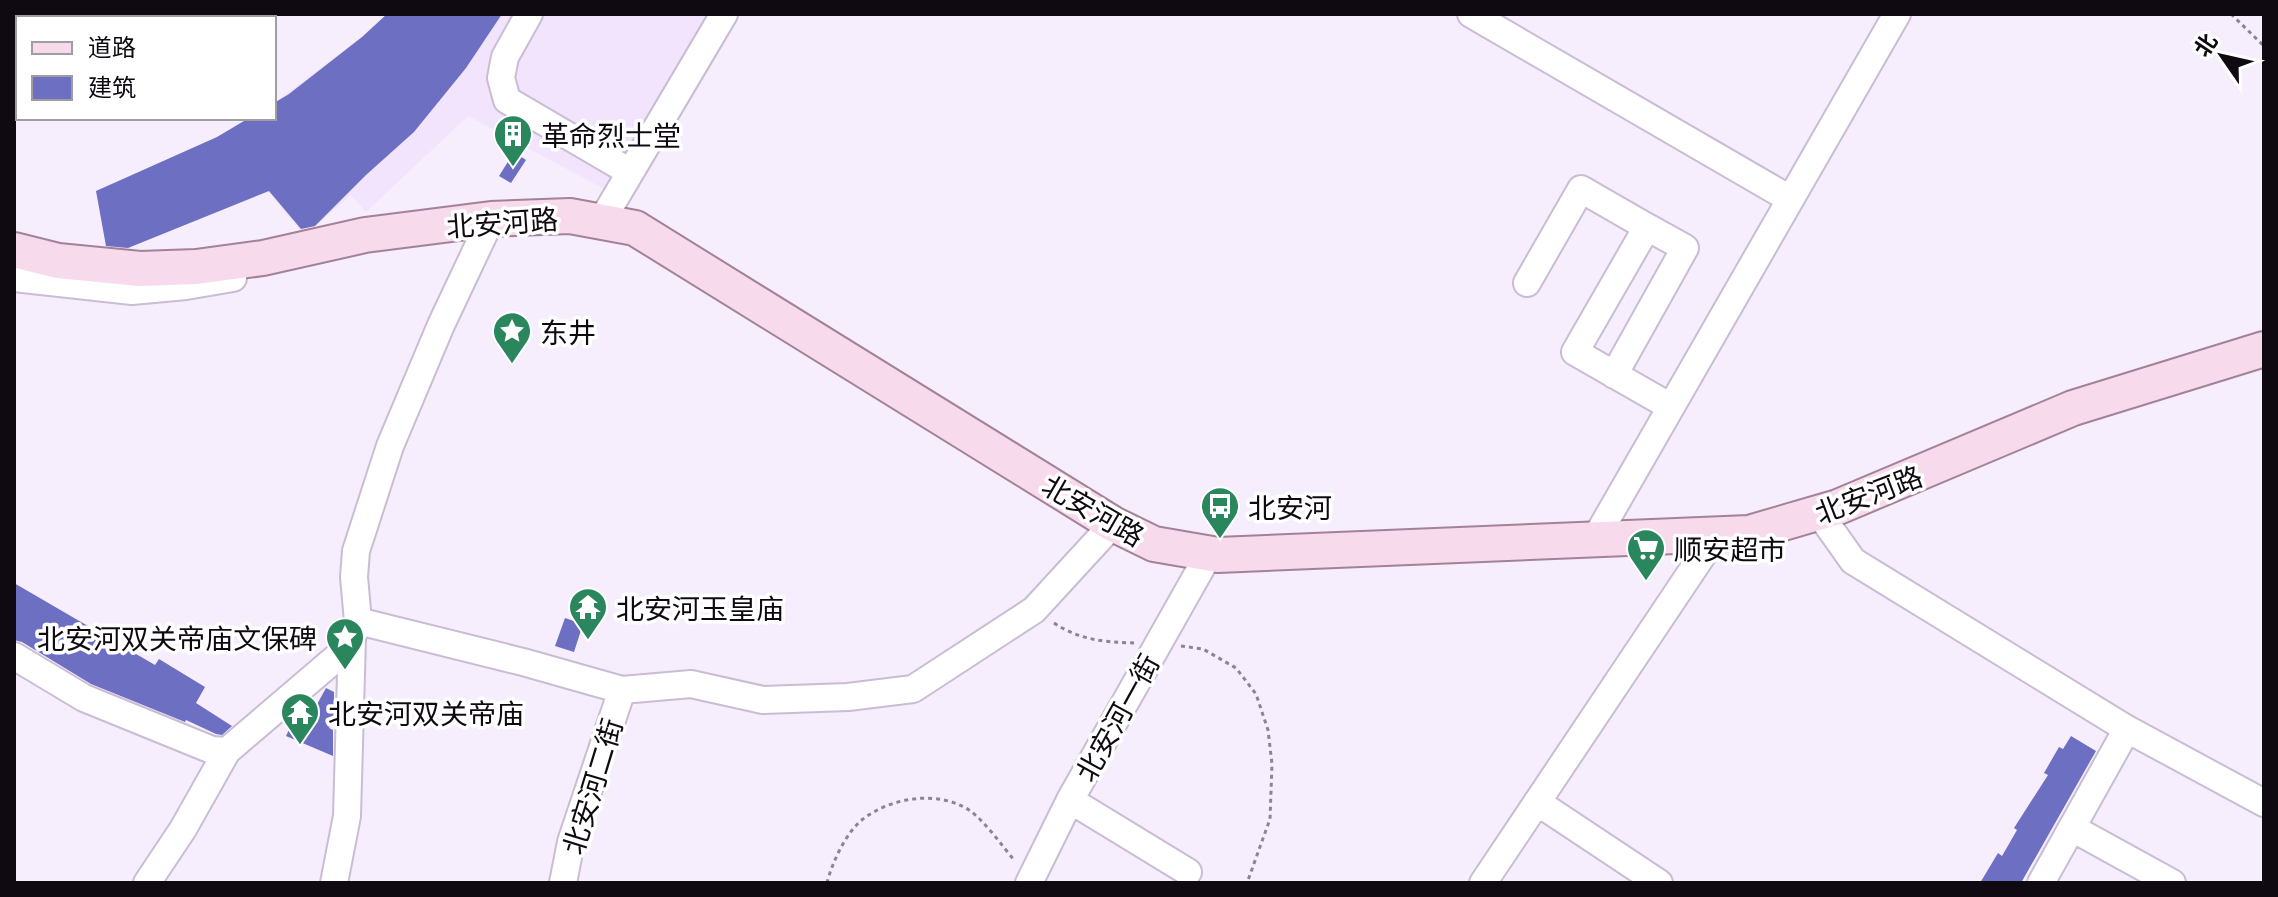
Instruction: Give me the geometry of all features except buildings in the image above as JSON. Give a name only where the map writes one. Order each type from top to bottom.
[{"type":"main road","name":"北安河路","points":[[14,250],[58,261],[140,269],[196,267],[263,258],[365,235],[491,219],[570,216],[635,228],[1113,524],[1154,544],[1218,555],[1749,533],[1838,507],[2073,408],[2264,349]]},
{"type":"street","points":[[529,14],[505,57],[501,78],[507,100],[630,172]]},
{"type":"street","points":[[601,222],[724,14]]},
{"type":"street","points":[[1471,14],[1790,199]]},
{"type":"street","points":[[1594,541],[1897,14]]},
{"type":"street","points":[[1527,283],[1581,189],[1685,248],[1614,375]]},
{"type":"street","points":[[334,883],[347,816],[356,551],[390,446],[441,325],[491,219]]},
{"type":"street","points":[[1647,227],[1575,352],[1671,407]]},
{"type":"street","points":[[14,278],[132,291],[186,286],[321,262],[365,235]]},
{"type":"street","points":[[1819,513],[1853,561],[2127,729],[2264,803]]},
{"type":"street","points":[[355,629],[523,662],[622,690],[691,684],[763,700],[848,697],[913,689],[1034,610],[1113,524]]},
{"type":"street","points":[[1483,883],[1716,535]]},
{"type":"street","name":"北安河一街","points":[[1030,882],[1070,800],[1209,554]]},
{"type":"street","points":[[147,883],[183,829],[227,751],[336,658],[355,629]]},
{"type":"street","points":[[14,656],[84,698],[212,750],[227,751]]},
{"type":"street","name":"北安河二街","points":[[563,883],[571,842],[622,690]]},
{"type":"street","points":[[2041,883],[2127,729]]},
{"type":"street","points":[[1070,800],[1188,872]]},
{"type":"street","points":[[1537,802],[1659,883]]},
{"type":"street","points":[[2072,828],[2172,883]]},
{"type":"path","points":[[2231,14],[2264,46]]},
{"type":"path","points":[[1034,610],[1064,629],[1098,642],[1158,643],[1203,649],[1236,668],[1256,694],[1268,730],[1272,764],[1270,819],[1247,883]]},
{"type":"path","points":[[827,883],[840,849],[862,819],[891,804],[917,798],[948,800],[971,811],[1030,882]]},
{"type":"shaded area","points":[[387,14],[709,14],[608,191],[468,116],[366,212],[351,195],[304,236],[268,191],[108,256],[96,191],[217,137],[246,120],[276,120],[276,102],[362,37]]},
{"type":"place","name":"革命烈士堂","points":[[513,168]]},
{"type":"place","name":"东井","points":[[512,365]]},
{"type":"place","name":"北安河","points":[[1220,540]]},
{"type":"place","name":"顺安超市","points":[[1646,582]]},
{"type":"place","name":"北安河玉皇庙","points":[[588,641]]},
{"type":"place","name":"北安河双关帝庙文保碑","points":[[345,671]]},
{"type":"place","name":"北安河双关帝庙","points":[[300,746]]}]
